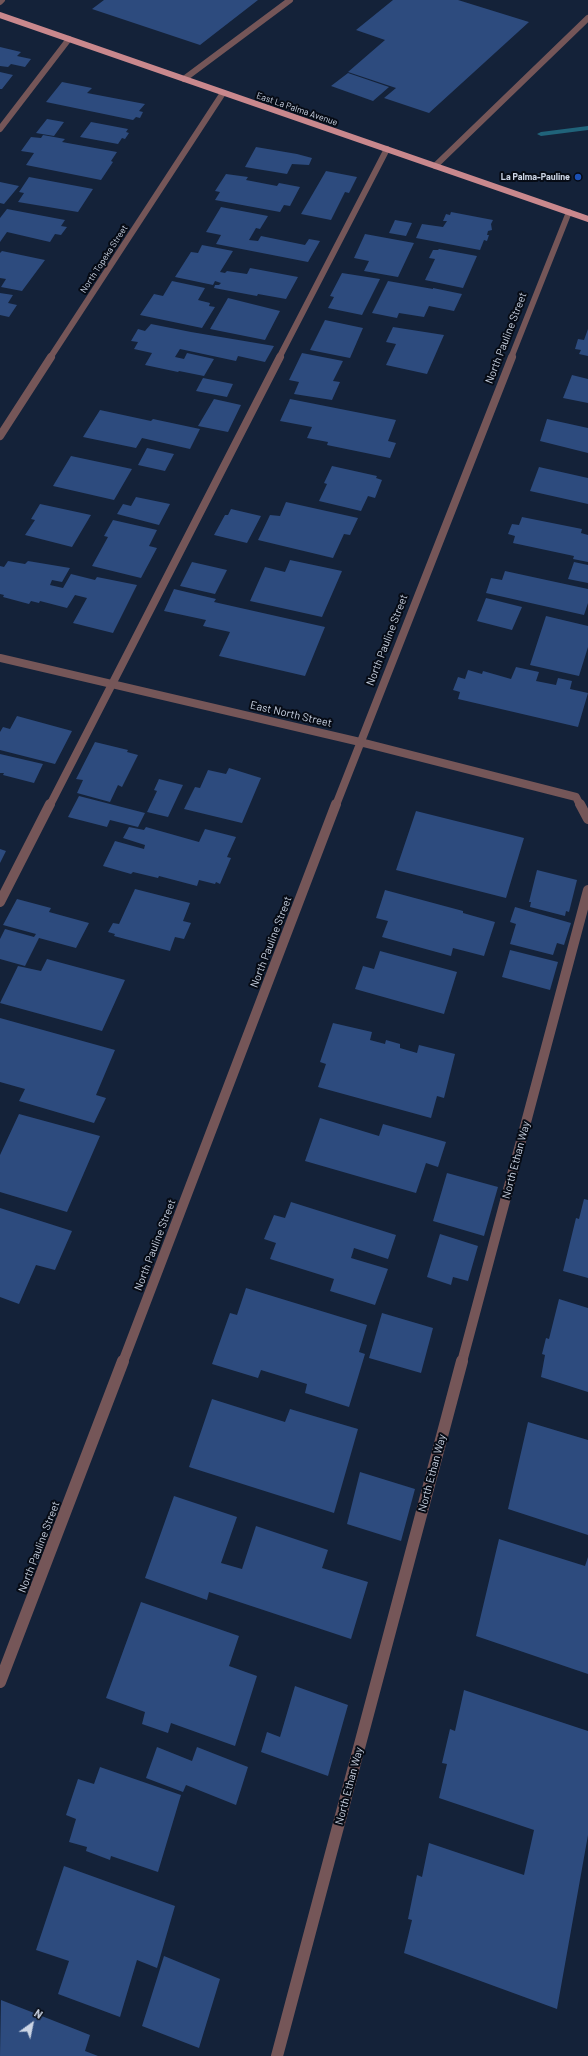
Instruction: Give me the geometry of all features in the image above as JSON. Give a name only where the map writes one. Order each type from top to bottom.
[{"type":"main road","name":"East La Palma Avenue","points":[[0,15],[588,219]]},
{"type":"street","points":[[184,79],[290,0]]},
{"type":"street","points":[[435,166],[588,18]]},
{"type":"street","points":[[0,129],[69,39]]},
{"type":"street","name":"North Topeka Street","points":[[0,436],[224,93]]},
{"type":"street","points":[[0,902],[387,149]]},
{"type":"street","name":"North Pauline Street","points":[[0,1682],[360,742],[569,212]]},
{"type":"street","name":"East North Street","points":[[0,658],[360,742],[576,797],[588,819]]},
{"type":"street","name":"North Ethan Way","points":[[277,2056],[588,890]]},
{"type":"building","points":[[104,0],[258,0],[200,45],[92,9]]},
{"type":"building","points":[[393,0],[458,0],[529,22],[429,113],[384,98],[396,88],[348,72],[385,40],[356,30]]},
{"type":"building","points":[[0,47],[21,52],[17,56],[31,59],[25,67],[11,64],[8,67],[0,66]]},
{"type":"building","points":[[0,72],[13,75],[2,89],[0,89]]},
{"type":"building","points":[[348,73],[389,87],[373,101],[331,86]]},
{"type":"building","points":[[62,82],[92,88],[87,93],[145,104],[139,111],[143,112],[140,118],[136,117],[133,120],[46,102]]},
{"type":"building","points":[[47,119],[64,122],[54,136],[36,133]]},
{"type":"building","points":[[91,122],[128,129],[126,132],[129,133],[125,139],[122,138],[118,144],[80,137]]},
{"type":"building","points":[[43,135],[65,139],[62,142],[117,152],[111,161],[113,162],[101,180],[26,165],[34,153],[21,151],[31,137],[41,138]]},
{"type":"building","points":[[256,147],[312,158],[309,165],[292,164],[287,174],[245,167]]},
{"type":"building","points":[[326,171],[357,177],[349,193],[345,192],[331,220],[301,214]]},
{"type":"building","points":[[226,174],[248,177],[246,180],[277,186],[279,183],[300,187],[290,206],[284,205],[280,212],[215,200],[220,192],[215,191]]},
{"type":"building","points":[[29,177],[93,189],[78,212],[18,202],[24,193],[19,192]]},
{"type":"building","points":[[0,182],[19,186],[4,204],[0,203]]},
{"type":"building","points":[[221,207],[268,216],[260,229],[256,228],[249,240],[258,241],[261,236],[305,245],[309,239],[320,241],[308,262],[216,244],[221,235],[206,232]]},
{"type":"building","points":[[7,209],[65,220],[61,226],[67,227],[61,235],[55,234],[50,242],[7,232],[0,242],[0,218]]},
{"type":"building","points":[[451,212],[493,220],[491,224],[492,230],[488,231],[487,235],[489,235],[487,241],[484,240],[480,250],[416,238],[422,224],[443,227],[447,221],[443,221],[446,214],[450,215]]},
{"type":"building","points":[[395,220],[412,223],[406,236],[389,233]]},
{"type":"building","points":[[365,234],[414,243],[398,277],[364,271],[369,261],[354,258]]},
{"type":"building","points":[[202,245],[233,251],[220,272],[225,273],[227,271],[247,274],[250,268],[298,277],[286,299],[258,294],[257,296],[214,288],[215,285],[219,285],[221,283],[215,281],[213,285],[175,277],[191,252],[198,253]]},
{"type":"building","points":[[439,249],[477,256],[463,288],[425,280],[435,259],[429,258],[433,250]]},
{"type":"building","points":[[2,251],[45,260],[22,291],[1,287],[6,279],[0,278],[0,253]]},
{"type":"building","points":[[342,273],[380,279],[362,315],[328,308],[334,297],[330,296]]},
{"type":"building","points":[[172,281],[205,288],[198,300],[210,303],[209,306],[215,307],[202,328],[140,315],[154,294],[163,296]]},
{"type":"building","points":[[388,281],[462,294],[454,311],[429,306],[424,317],[399,313],[397,318],[372,313]]},
{"type":"building","points":[[0,293],[13,295],[8,303],[17,305],[9,317],[0,315]]},
{"type":"building","points":[[228,298],[280,311],[265,340],[210,329]]},
{"type":"building","points":[[325,320],[363,328],[350,358],[310,350]]},
{"type":"building","points":[[151,324],[274,346],[265,362],[238,356],[236,361],[180,349],[175,357],[184,359],[187,353],[214,359],[204,376],[178,372],[145,365],[152,353],[134,349],[138,342],[131,341],[138,329],[145,331]]},
{"type":"building","points":[[393,327],[444,335],[427,374],[386,365],[396,344],[386,342]]},
{"type":"building","points":[[588,329],[588,356],[579,354],[581,350],[575,349],[578,339],[584,340]]},
{"type":"building","points":[[302,353],[343,361],[333,381],[340,382],[332,400],[294,394],[299,382],[289,380]]},
{"type":"building","points":[[572,375],[588,379],[588,403],[563,398]]},
{"type":"building","points":[[203,378],[233,384],[227,397],[196,391]]},
{"type":"building","points":[[214,399],[241,405],[228,432],[198,426]]},
{"type":"building","points":[[290,399],[396,420],[388,441],[396,443],[390,458],[327,445],[328,442],[307,438],[312,427],[280,421]]},
{"type":"building","points":[[100,410],[151,421],[153,419],[200,429],[190,449],[142,438],[136,448],[83,437]]},
{"type":"building","points":[[547,419],[588,428],[588,453],[540,441]]},
{"type":"building","points":[[147,448],[174,454],[165,471],[138,465]]},
{"type":"building","points":[[71,456],[132,469],[114,500],[53,486]]},
{"type":"building","points":[[332,466],[377,476],[376,478],[382,480],[375,498],[368,496],[361,511],[319,501],[327,484],[324,483]]},
{"type":"building","points":[[539,467],[588,478],[588,504],[530,491]]},
{"type":"building","points":[[136,497],[170,504],[159,525],[117,514],[123,504],[131,506]]},
{"type":"building","points":[[286,502],[358,518],[350,535],[344,534],[333,558],[258,540],[270,515],[280,516]]},
{"type":"building","points":[[40,504],[91,515],[72,547],[25,535],[35,520],[31,519]]},
{"type":"building","points":[[231,509],[261,516],[247,543],[214,535],[225,515],[228,515]]},
{"type":"building","points":[[522,517],[582,529],[581,533],[588,535],[588,562],[573,559],[574,556],[513,543],[515,536],[508,534],[512,524],[519,525]]},
{"type":"building","points":[[113,520],[157,530],[149,546],[157,548],[141,578],[92,566],[108,537],[104,536]]},
{"type":"building","points":[[290,560],[342,571],[322,617],[250,601],[265,567],[285,572]]},
{"type":"building","points":[[8,561],[25,564],[28,561],[70,568],[62,582],[52,580],[50,585],[63,588],[71,574],[95,580],[97,577],[137,585],[113,633],[73,623],[87,598],[75,595],[67,608],[40,601],[39,603],[31,601],[29,604],[3,597],[4,595],[0,594],[0,566],[4,567]]},
{"type":"building","points":[[192,562],[227,570],[215,594],[180,586]]},
{"type":"building","points":[[574,562],[588,565],[588,583],[568,579]]},
{"type":"building","points":[[505,571],[588,589],[588,603],[584,615],[486,593],[491,578],[502,580]]},
{"type":"building","points":[[174,589],[216,599],[214,602],[325,627],[305,676],[219,656],[230,632],[203,626],[206,620],[164,611]]},
{"type":"building","points":[[486,598],[522,607],[512,630],[477,621]]},
{"type":"building","points":[[546,616],[588,626],[588,647],[579,676],[530,665]]},
{"type":"building","points":[[516,667],[539,672],[536,681],[556,685],[558,678],[572,681],[570,689],[588,693],[578,727],[458,699],[460,692],[453,690],[458,677],[465,679],[468,670],[482,674],[483,671],[511,679]]},
{"type":"building","points":[[17,716],[72,731],[55,764],[0,750],[0,732],[3,727],[10,729]]},
{"type":"building","points":[[95,742],[128,750],[127,752],[138,755],[122,787],[118,785],[110,802],[77,793],[83,780],[76,779]]},
{"type":"building","points":[[0,754],[43,764],[34,783],[0,773]]},
{"type":"building","points":[[229,768],[261,778],[242,823],[184,809],[195,787],[200,788],[208,770],[226,774]]},
{"type":"building","points":[[159,779],[183,785],[168,817],[147,812],[157,791],[154,790]]},
{"type":"building","points":[[79,796],[145,813],[138,827],[110,820],[107,827],[68,817]]},
{"type":"building","points":[[416,811],[524,838],[506,898],[396,870]]},
{"type":"building","points":[[129,827],[144,830],[146,827],[199,842],[205,829],[236,837],[227,857],[231,858],[220,884],[216,882],[215,884],[199,880],[197,886],[159,876],[158,878],[133,872],[131,874],[103,866],[115,841],[144,849],[145,845],[123,838]]},
{"type":"building","points":[[0,849],[6,851],[0,863]]},
{"type":"building","points":[[537,870],[577,880],[569,912],[566,911],[565,916],[530,907],[531,902],[529,902]]},
{"type":"building","points":[[135,889],[190,903],[183,921],[191,923],[184,939],[175,937],[170,951],[114,936],[115,934],[108,932],[113,923],[119,924]]},
{"type":"building","points":[[385,890],[463,911],[463,913],[495,922],[484,956],[453,948],[451,956],[382,937],[388,921],[376,918]]},
{"type":"building","points":[[17,899],[51,908],[49,912],[89,923],[76,948],[39,938],[25,966],[0,959],[0,939],[5,929],[34,937],[36,934],[3,925]]},
{"type":"building","points":[[515,907],[571,923],[564,945],[557,943],[553,955],[510,944],[516,924],[510,922]]},
{"type":"building","points":[[510,950],[558,962],[550,990],[502,977]]},
{"type":"building","points":[[380,951],[457,972],[444,1014],[355,989],[363,966],[374,969]]},
{"type":"building","points":[[47,959],[125,980],[102,1031],[0,1003],[18,966],[41,971]]},
{"type":"building","points":[[0,1018],[115,1050],[96,1095],[106,1098],[94,1123],[19,1101],[25,1089],[0,1082]]},
{"type":"building","points":[[333,1023],[372,1032],[370,1040],[385,1044],[386,1040],[400,1044],[400,1048],[417,1053],[419,1045],[455,1054],[444,1098],[437,1096],[431,1118],[318,1087],[326,1064],[320,1062]]},
{"type":"building","points":[[19,1114],[100,1136],[67,1212],[0,1192],[0,1155]]},
{"type":"building","points":[[320,1118],[379,1136],[383,1124],[446,1142],[438,1167],[426,1163],[416,1193],[305,1161]]},
{"type":"building","points":[[447,1173],[498,1187],[484,1236],[433,1221]]},
{"type":"building","points":[[584,1199],[588,1200],[588,1278],[563,1271],[576,1218],[579,1219]]},
{"type":"building","points":[[291,1202],[396,1235],[388,1259],[354,1248],[351,1258],[388,1269],[375,1305],[330,1291],[334,1279],[270,1259],[276,1243],[264,1239],[274,1215],[285,1218]]},
{"type":"building","points":[[0,1208],[72,1231],[55,1270],[36,1265],[19,1304],[0,1297]]},
{"type":"building","points":[[440,1234],[478,1246],[468,1281],[453,1277],[451,1285],[427,1277]]},
{"type":"building","points":[[246,1288],[367,1325],[359,1352],[365,1354],[349,1407],[305,1393],[307,1384],[261,1370],[258,1378],[212,1364],[230,1313],[237,1315]]},
{"type":"building","points":[[559,1299],[588,1308],[588,1392],[541,1377],[545,1355],[542,1354],[546,1338],[549,1339]]},
{"type":"building","points":[[382,1313],[433,1328],[421,1373],[369,1358]]},
{"type":"building","points":[[212,1399],[285,1422],[290,1409],[358,1429],[334,1513],[189,1467]]},
{"type":"building","points":[[528,1422],[588,1440],[588,1535],[508,1509]]},
{"type":"building","points":[[360,1472],[415,1489],[401,1541],[347,1524]]},
{"type":"building","points":[[174,1496],[237,1517],[221,1563],[242,1569],[256,1526],[328,1550],[322,1568],[368,1582],[351,1639],[209,1592],[207,1600],[145,1578]]},
{"type":"building","points":[[499,1539],[585,1566],[588,1557],[588,1674],[476,1636]]},
{"type":"building","points":[[141,1602],[239,1636],[229,1666],[257,1676],[235,1746],[171,1723],[168,1733],[142,1724],[145,1712],[106,1698]]},
{"type":"building","points":[[295,1686],[348,1705],[328,1776],[261,1752],[267,1732],[280,1737]]},
{"type":"building","points":[[464,1690],[588,1731],[588,1835],[557,2009],[404,1953],[412,1920],[408,1919],[417,1875],[422,1877],[429,1843],[524,1875],[534,1830],[439,1798],[447,1764],[442,1763],[450,1729],[455,1731]]},
{"type":"building","points":[[157,1747],[192,1761],[197,1747],[248,1767],[236,1805],[186,1785],[183,1792],[146,1778]]},
{"type":"building","points":[[100,1767],[181,1795],[158,1872],[111,1856],[110,1860],[86,1851],[87,1847],[69,1842],[76,1819],[66,1815],[78,1779],[94,1784]]},
{"type":"building","points":[[64,1866],[175,1906],[157,1968],[137,1960],[120,2017],[58,1994],[69,1961],[36,1950]]},
{"type":"building","points":[[164,1956],[220,1979],[199,2048],[142,2026]]},
{"type":"building","points":[[1,2000],[90,2035],[85,2051],[98,2056],[0,2056]]},
{"type":"waterway","points":[[541,134],[588,128]]},
{"type":"place","name":"La Palma-Pauline","points":[[578,177]]}]
